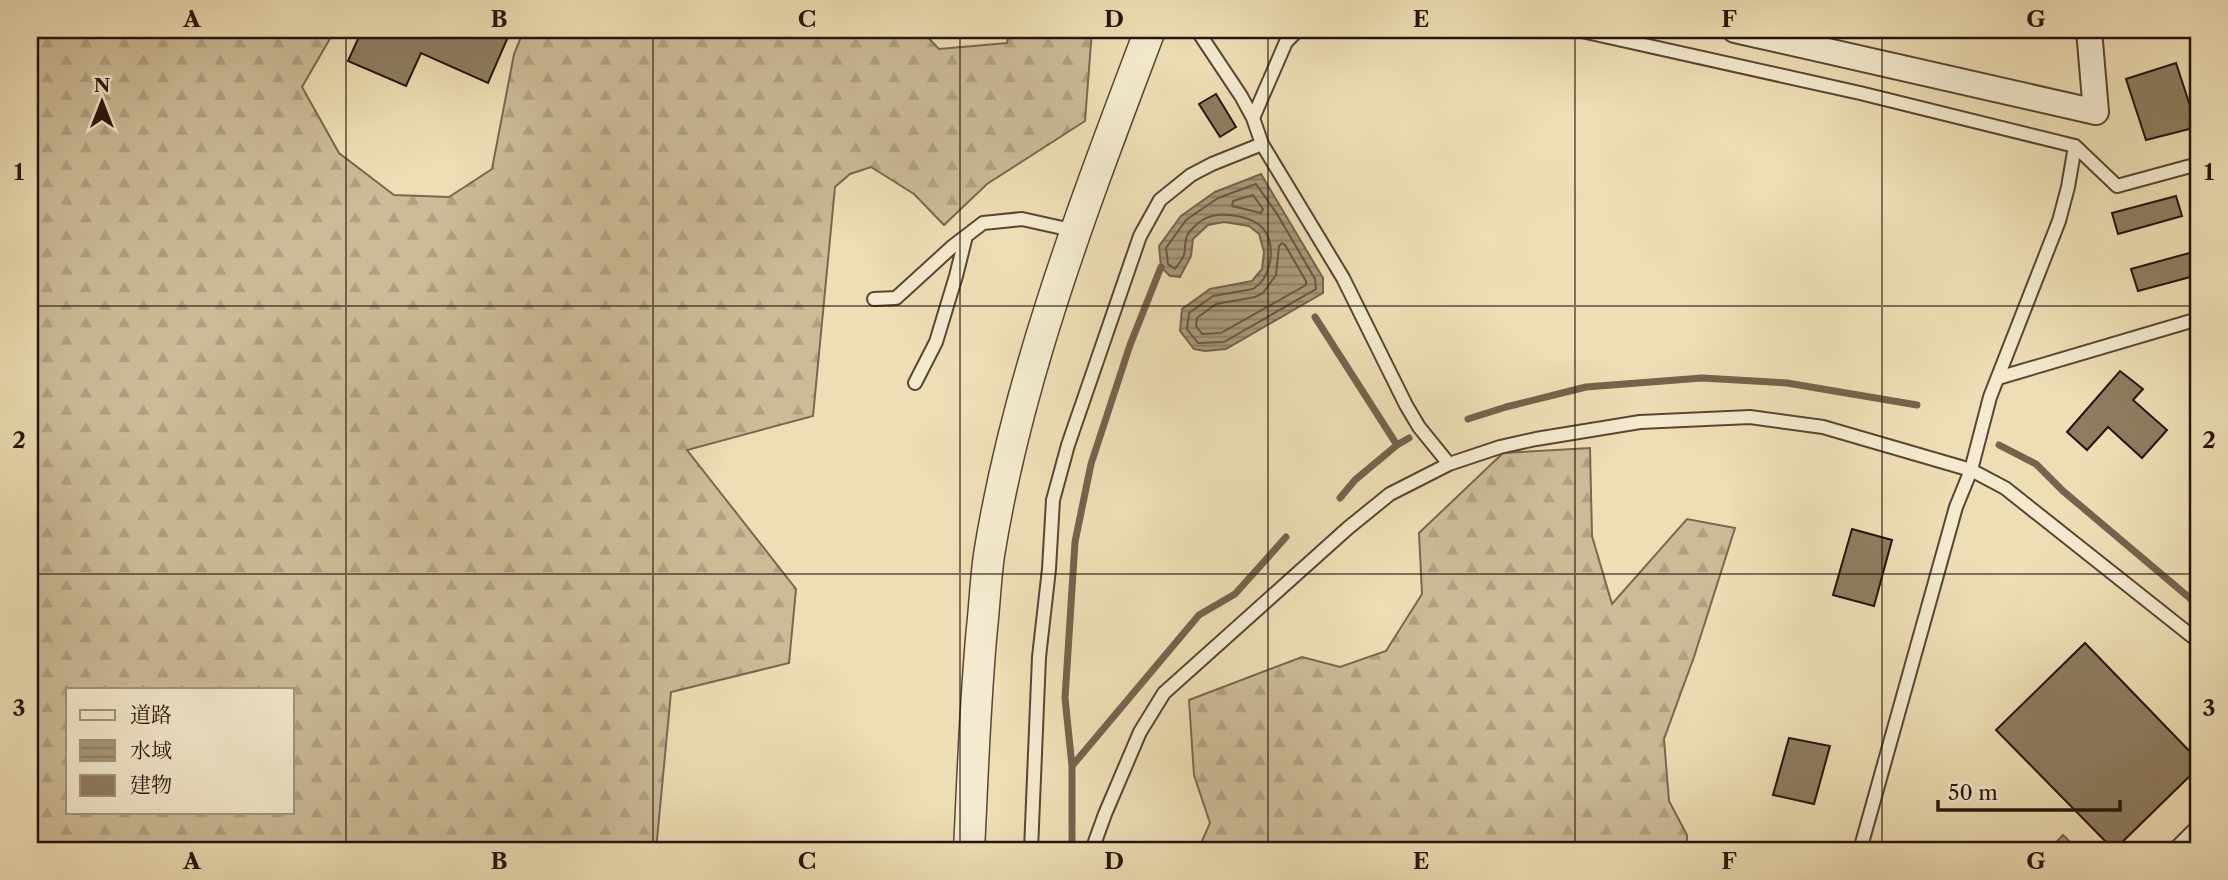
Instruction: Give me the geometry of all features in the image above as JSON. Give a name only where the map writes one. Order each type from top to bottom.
[{"type":"street","points":[[969,850],[977,680],[989,556],[1013,437],[1054,297],[1150,30]]},
{"type":"street","points":[[1735,30],[2096,112],[2089,30]]},
{"type":"lane","points":[[1197,30],[1241,96],[1253,118],[1262,144],[1343,278],[1406,405],[1419,427],[1449,464]]},
{"type":"lane","points":[[1253,118],[1286,42],[1298,30]]},
{"type":"lane","points":[[1577,30],[1860,93],[2075,146],[2117,186],[2198,164]]},
{"type":"lane","points":[[1031,850],[1038,657],[1049,569],[1053,500],[1068,445],[1140,236],[1160,201],[1191,176],[1262,144]]},
{"type":"lane","points":[[1860,850],[1956,507],[1971,470],[1990,397],[2059,221],[2075,146]]},
{"type":"lane","points":[[874,299],[897,298],[983,223],[1022,219],[1077,231]]},
{"type":"lane","points":[[915,383],[936,342],[957,276],[966,236]]},
{"type":"lane","points":[[1998,378],[2198,319]]},
{"type":"lane","points":[[1092,850],[1140,732],[1164,693],[1348,528],[1390,494],[1449,464],[1500,447],[1536,439],[1640,422],[1750,417],[1823,427],[1971,470],[2005,488],[2198,640]]},
{"type":"lane","points":[[2174,850],[2198,826]]},
{"type":"green space","points":[[30,30],[335,30],[302,87],[339,153],[394,195],[449,197],[492,169],[514,54],[524,30],[921,30],[939,49],[1007,43],[1009,30],[1092,30],[1085,121],[987,184],[944,225],[914,194],[871,167],[850,174],[835,187],[813,416],[687,450],[796,589],[789,663],[671,692],[656,850],[30,850]]},
{"type":"green space","points":[[1590,448],[1592,536],[1612,604],[1687,519],[1735,528],[1694,657],[1664,739],[1669,801],[1687,835],[1687,850],[1198,850],[1210,823],[1194,775],[1189,700],[1302,657],[1340,667],[1386,651],[1422,594],[1419,533],[1503,453]]},
{"type":"water","points":[[1261,174],[1323,278],[1323,293],[1226,349],[1194,349],[1180,331],[1182,309],[1210,289],[1252,281],[1262,269],[1264,252],[1259,234],[1249,226],[1224,222],[1208,225],[1193,239],[1191,256],[1180,277],[1170,276],[1161,267],[1159,246],[1181,216],[1215,192]]},
{"type":"water","points":[[2063,835],[2078,850],[2049,850]]},
{"type":"building","points":[[362,30],[511,30],[488,83],[421,53],[406,86],[348,61]]},
{"type":"building","points":[[2176,63],[2197,127],[2146,140],[2126,79]]},
{"type":"building","points":[[1216,94],[1236,127],[1220,137],[1199,104]]},
{"type":"building","points":[[2176,196],[2182,216],[2118,234],[2112,213]]},
{"type":"building","points":[[2193,252],[2198,275],[2138,291],[2131,269]]},
{"type":"building","points":[[2120,371],[2143,389],[2133,400],[2167,430],[2142,458],[2108,427],[2087,450],[2067,432]]},
{"type":"building","points":[[1852,529],[1892,540],[1874,606],[1833,595]]},
{"type":"building","points":[[2085,643],[2198,760],[2198,768],[2114,850],[1996,730]]},
{"type":"building","points":[[1789,738],[1830,746],[1814,804],[1773,795]]},
{"type":"waterway","points":[[1072,850],[1072,766],[1065,698],[1075,542],[1091,464],[1130,345],[1161,267]]},
{"type":"waterway","points":[[1315,317],[1397,445],[1355,480],[1340,498]]},
{"type":"waterway","points":[[1468,419],[1586,387],[1702,378],[1787,383],[1917,405]]},
{"type":"waterway","points":[[1397,445],[1409,438]]},
{"type":"waterway","points":[[1999,445],[2036,464],[2063,491],[2198,605]]},
{"type":"waterway","points":[[1072,766],[1199,615],[1235,594],[1286,537]]}]
